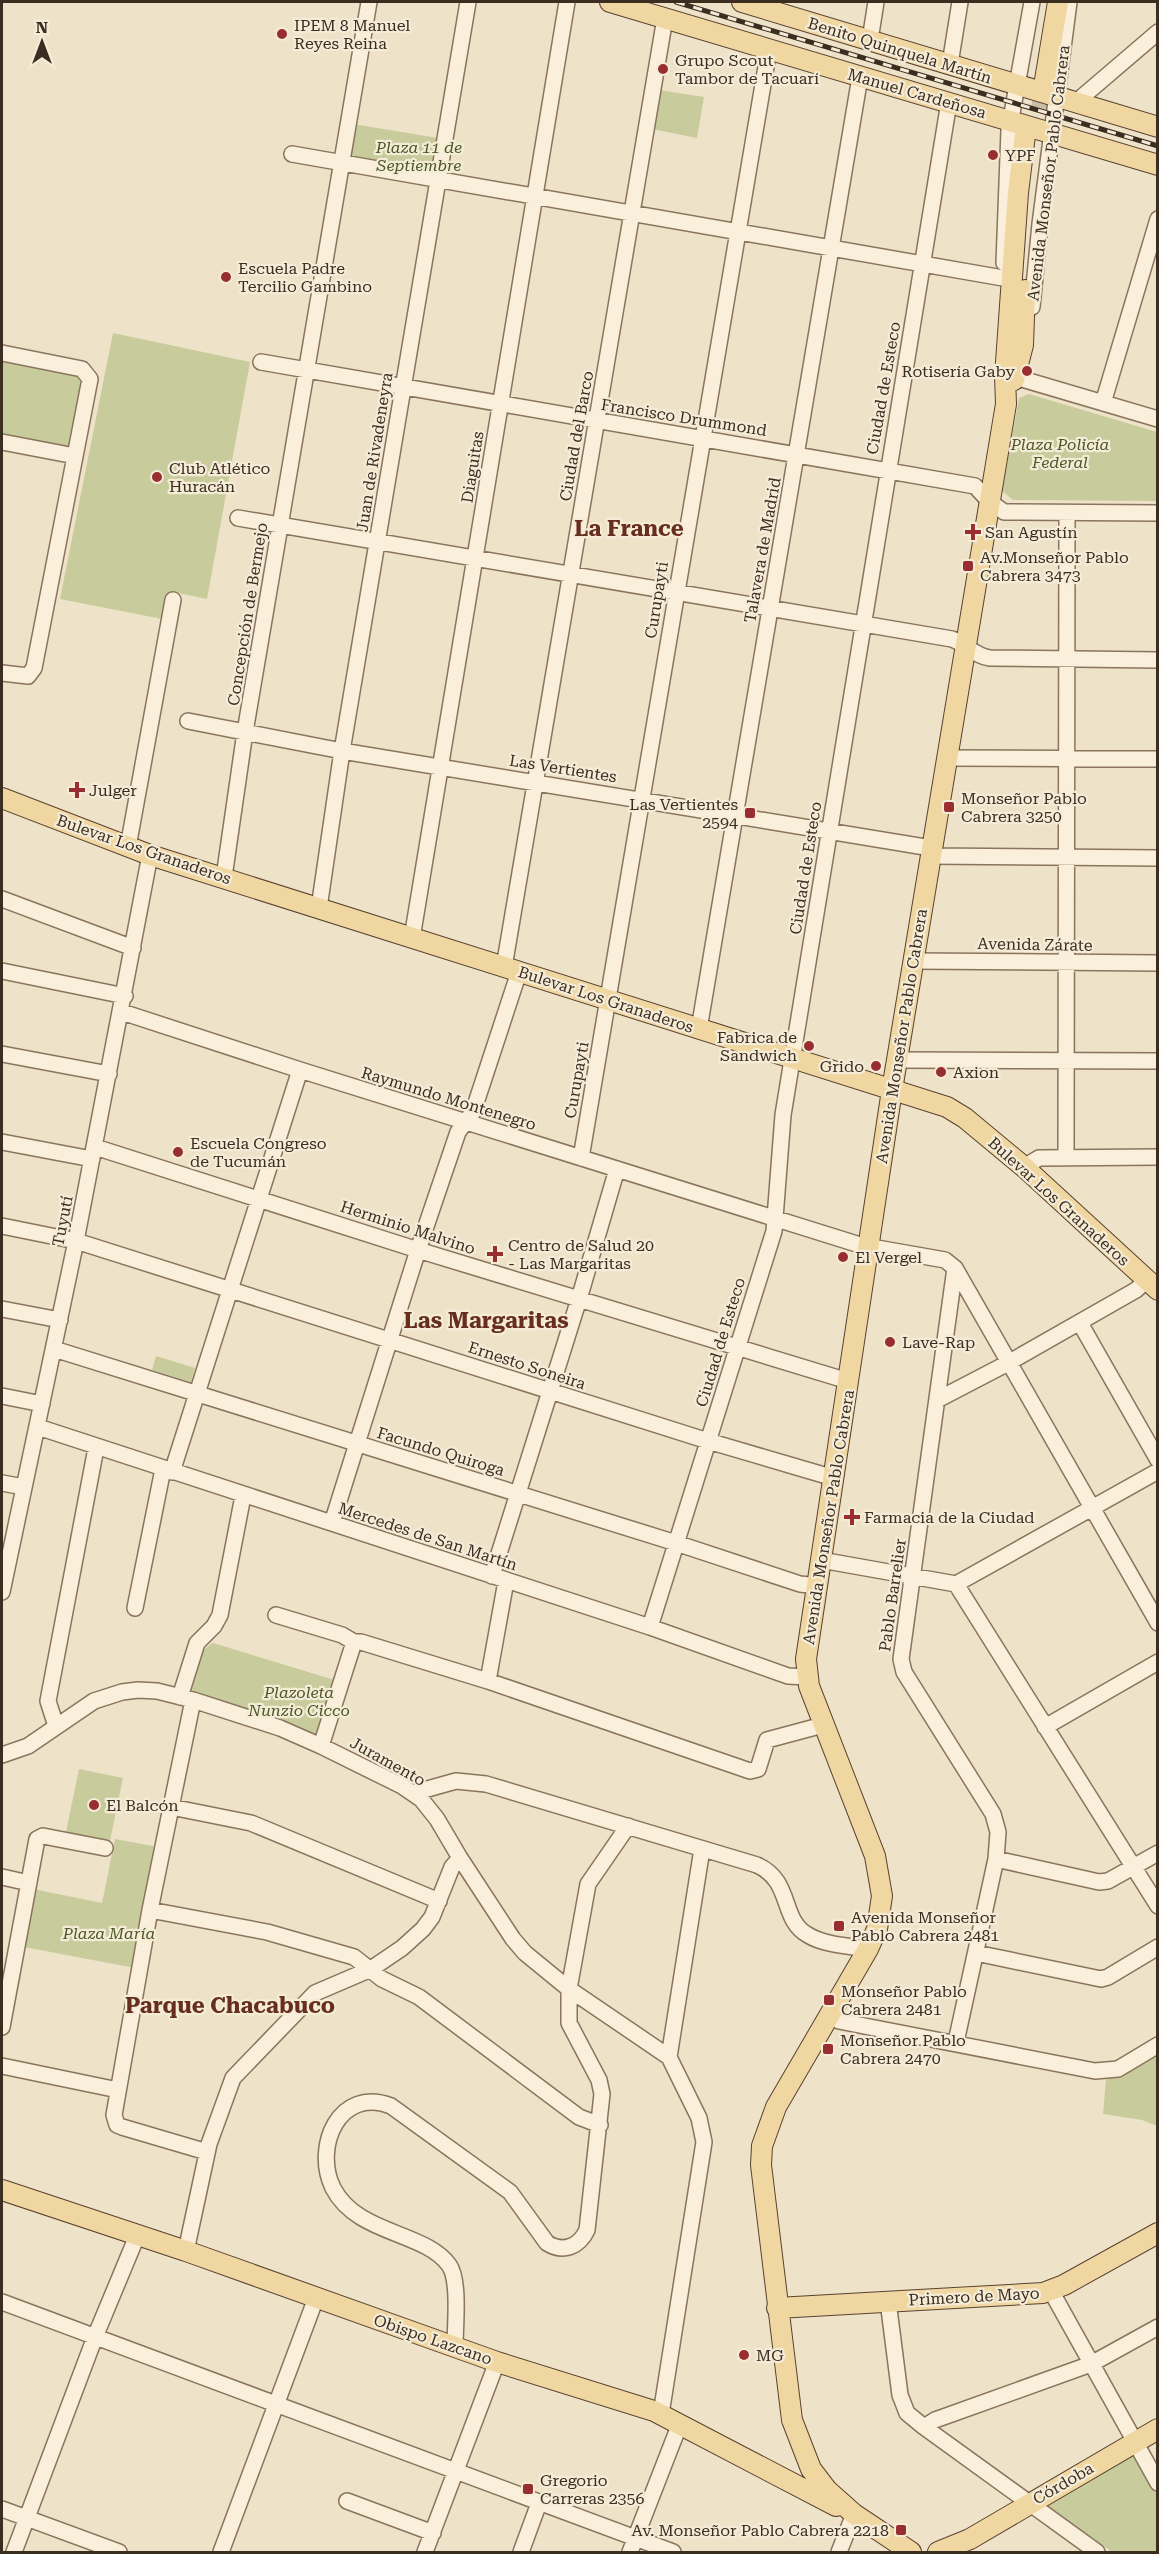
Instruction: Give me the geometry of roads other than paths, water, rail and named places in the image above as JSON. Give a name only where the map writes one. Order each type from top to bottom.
[{"type":"main road","name":"Manuel Cardeñosa","points":[[610,2],[1011,121],[1038,136],[1158,165]]},
{"type":"main road","name":"Benito Quinquela Martín","points":[[742,2],[791,9],[870,40],[950,64],[1033,81],[1066,100],[1158,128]]},
{"type":"main road","name":"Avenida Monseñor Pablo Cabrera","points":[[1033,81],[1046,2]]},
{"type":"main road","name":"Avenida Monseñor Pablo Cabrera","points":[[1033,81],[1058,2]]},
{"type":"main road","name":"Avenida Monseñor Pablo Cabrera","points":[[911,2553],[854,2514],[827,2490],[807,2463],[797,2438],[788,2403],[762,2186],[762,2146],[776,2108],[868,1949],[879,1920],[882,1896],[879,1868],[823,1725],[807,1677],[808,1640],[892,1090],[1007,396],[1005,376],[1018,194],[1038,136]]},
{"type":"main road","name":"Avenida Monseñor Pablo Cabrera","points":[[1007,396],[1016,377],[1023,345],[1026,260],[1038,136]]},
{"type":"main road","name":"Bulevar Los Granaderos","points":[[2,798],[150,855],[957,1112],[1024,1167],[1152,1285]]},
{"type":"main road","name":"Obispo Lazcano","points":[[2,2190],[186,2252],[497,2362],[661,2414],[787,2482],[854,2514]]},
{"type":"main road","name":"Primero de Mayo","points":[[777,2308],[1036,2294],[1053,2290],[1158,2234]]},
{"type":"main road","name":"Córdoba","points":[[938,2553],[963,2546],[1028,2504],[1158,2429]]},
{"type":"main road","points":[[787,2482],[803,2478],[807,2463]]},
{"type":"street","name":"Concepción de Bermejo","points":[[224,877],[245,732],[369,2]]},
{"type":"street","name":"Juan de Rivadeneyra","points":[[319,908],[342,751],[468,2]]},
{"type":"street","name":"Diaguitas","points":[[412,938],[567,2]]},
{"type":"street","points":[[870,40],[876,2]]},
{"type":"street","points":[[950,64],[960,2]]},
{"type":"street","name":"Avenida Monseñor Pablo Cabrera","points":[[1010,325],[1003,278],[1011,121],[1033,81],[1032,2]]},
{"type":"street","name":"Avenida Monseñor Pablo Cabrera","points":[[1038,136],[1066,100],[1069,2]]},
{"type":"street","name":"Ciudad del Barco","points":[[332,1523],[418,1250],[458,1132],[472,1112],[512,969],[536,781],[665,18]]},
{"type":"street","points":[[1066,100],[1158,32]]},
{"type":"street","name":"Curupayti","points":[[581,1158],[769,49]]},
{"type":"street","name":"Talavera de Madrid","points":[[699,1029],[860,76]]},
{"type":"street","name":"Ciudad de Esteco","points":[[650,1627],[774,1231],[780,1136],[949,102]]},
{"type":"street","points":[[292,154],[437,181],[923,262],[1003,278]]},
{"type":"street","points":[[1103,403],[1158,219]]},
{"type":"street","points":[[2,354],[82,369],[88,373],[90,379],[40,642],[31,674],[23,676],[2,673]]},
{"type":"street","name":"Francisco Drummond","points":[[261,362],[975,486],[989,501],[1004,512],[1158,513]]},
{"type":"street","points":[[1016,377],[1158,419]]},
{"type":"street","points":[[2,442],[75,456]]},
{"type":"street","points":[[1066,1156],[1067,513]]},
{"type":"street","points":[[238,518],[952,639],[967,646],[977,655],[990,658],[1158,660]]},
{"type":"street","points":[[128,847],[173,600]]},
{"type":"street","name":"Las Vertientes","points":[[188,721],[342,751],[641,799],[931,852],[1066,858],[1158,858]]},
{"type":"street","points":[[946,758],[1158,759]]},
{"type":"street","name":"Tuyutí","points":[[2,1592],[4,1569],[38,1427],[94,1153],[150,855]]},
{"type":"street","points":[[2,899],[133,948]]},
{"type":"street","name":"Avenida Zárate","points":[[913,961],[1158,963]]},
{"type":"street","points":[[2,971],[125,996]]},
{"type":"street","name":"Raymundo Montenegro","points":[[122,1012],[464,1122],[775,1218],[869,1246],[937,1257],[955,1268]]},
{"type":"street","points":[[2,1054],[109,1074]]},
{"type":"street","points":[[897,1060],[1158,1061]]},
{"type":"street","points":[[135,1608],[167,1470],[197,1393],[300,1070]]},
{"type":"street","name":"Herminio Malvino","points":[[2,1142],[94,1153],[259,1199],[848,1381]]},
{"type":"street","points":[[1024,1167],[1039,1158],[1158,1157]]},
{"type":"street","points":[[488,1681],[499,1578],[519,1494],[617,1169]]},
{"type":"street","name":"Ernesto Soneira","points":[[2,1226],[76,1241],[551,1392],[834,1478]]},
{"type":"street","points":[[955,1268],[1158,1623]]},
{"type":"street","name":"Pablo Barrelier","points":[[955,1268],[912,1577],[902,1666],[993,1814],[998,1832],[996,1859],[957,2042]]},
{"type":"street","points":[[937,1400],[1008,1364],[1136,1290],[1152,1285]]},
{"type":"street","points":[[2,1309],[60,1320]]},
{"type":"street","points":[[1080,1323],[1158,1460]]},
{"type":"street","name":"Facundo Quiroga","points":[[54,1349],[676,1543],[800,1584],[818,1586]]},
{"type":"street","points":[[2,1396],[42,1404]]},
{"type":"street","name":"Mercedes de San Martín","points":[[38,1427],[96,1448],[650,1627],[788,1677],[807,1677]]},
{"type":"street","points":[[56,1726],[48,1701],[96,1448]]},
{"type":"street","points":[[822,1560],[956,1584],[1158,1471]]},
{"type":"street","points":[[2,1483],[24,1487]]},
{"type":"street","points":[[207,2152],[122,2127],[117,2125],[114,2115],[150,1910],[171,1807],[186,1699],[197,1643],[214,1626],[220,1615],[243,1496]]},
{"type":"street","points":[[956,1584],[1158,1906]]},
{"type":"street","points":[[276,1615],[342,1635],[354,1642],[361,1642],[488,1681],[750,1772],[758,1769],[767,1740],[823,1725]]},
{"type":"street","points":[[321,1746],[354,1642]]},
{"type":"street","points":[[1046,1727],[1158,1662]]},
{"type":"street","name":"Juramento","points":[[2,1755],[28,1746],[94,1701],[122,1692],[157,1691],[280,1728],[321,1746],[413,1793],[427,1805],[518,1946],[570,1989],[669,2057]]},
{"type":"street","points":[[413,1793],[456,1781],[486,1784],[767,1869],[782,1888],[795,1923],[807,1935],[868,1949]]},
{"type":"street","points":[[171,1807],[250,1823],[440,1901]]},
{"type":"street","points":[[455,2346],[454,2280],[450,2265],[429,2249],[366,2221],[353,2212],[338,2196],[330,2179],[326,2160],[328,2139],[335,2123],[346,2110],[364,2102],[381,2102],[399,2110],[510,2192],[541,2237],[555,2248],[563,2249],[579,2243],[587,2230],[600,2125],[602,2088],[569,2023],[570,1989],[588,1884],[628,1826]]},
{"type":"street","points":[[2,2027],[7,1972],[29,1883],[37,1839],[43,1836],[105,1848]]},
{"type":"street","points":[[661,2414],[704,2142],[699,2118],[669,2057],[702,1849]]},
{"type":"street","points":[[996,1859],[1099,1882],[1108,1881],[1158,1853]]},
{"type":"street","points":[[186,2252],[207,2152],[230,2085],[240,2070],[315,1993],[370,1969],[402,1948],[423,1929],[440,1901],[452,1867],[460,1858]]},
{"type":"street","points":[[2,1877],[29,1883]]},
{"type":"street","points":[[150,1910],[288,1938],[354,1957],[382,1979],[419,1997],[579,2117],[600,2125]]},
{"type":"street","points":[[976,1953],[1101,1979],[1158,1947]]},
{"type":"street","points":[[829,2015],[839,2021],[1103,2072],[1118,2068],[1158,2044]]},
{"type":"street","points":[[2,2066],[118,2090]]},
{"type":"street","points":[[14,2553],[95,2337],[137,2236]]},
{"type":"street","points":[[1053,2290],[1055,2298],[1158,2483]]},
{"type":"street","points":[[221,2553],[316,2298]]},
{"type":"street","points":[[888,2301],[900,2395],[907,2413],[1097,2553]]},
{"type":"street","points":[[3,2307],[95,2337],[539,2503],[632,2546],[673,2553]]},
{"type":"street","points":[[924,2427],[935,2420],[1091,2364],[1158,2327]]},
{"type":"street","points":[[425,2553],[497,2362]]},
{"type":"street","points":[[632,2546],[680,2426]]},
{"type":"street","points":[[347,2501],[433,2534]]},
{"type":"street","points":[[521,2553],[539,2503]]},
{"type":"street","points":[[2,2509],[119,2553]]},
{"type":"street","points":[[839,2553],[854,2514]]},
{"type":"tunnel","points":[[1037,139],[1045,80]]},
{"type":"railway","points":[[676,2],[1158,146]]},
{"type":"place","name":"IPEM 8 Manuel Reyes Reina","points":[[282,34]]},
{"type":"place","name":"Grupo Scout Tambor de Tacuarí","points":[[663,69]]},
{"type":"place","name":"YPF","points":[[993,155]]},
{"type":"place","name":"Escuela Padre Tercilio Gambino","points":[[226,277]]},
{"type":"place","name":"Rotisería Gaby","points":[[1027,371]]},
{"type":"place","name":"Club Atlético Huracán","points":[[157,477]]},
{"type":"place","name":"San Agustín","points":[[973,532]]},
{"type":"place","name":"Av.Monseñor Pablo Cabrera 3473","points":[[968,566]]},
{"type":"place","name":"Julger","points":[[77,790]]},
{"type":"place","name":"Monseñor Pablo Cabrera 3250","points":[[949,807]]},
{"type":"place","name":"Las Vertientes 2594","points":[[750,813]]},
{"type":"place","name":"Fabrica de Sandwich","points":[[809,1046]]},
{"type":"place","name":"Grido","points":[[876,1066]]},
{"type":"place","name":"Axion","points":[[941,1072]]},
{"type":"place","name":"Escuela Congreso de Tucumán","points":[[178,1152]]},
{"type":"place","name":"Centro de Salud 20 - Las Margaritas","points":[[495,1254]]},
{"type":"place","name":"El Vergel","points":[[843,1257]]},
{"type":"place","name":"Lave-Rap","points":[[890,1342]]},
{"type":"place","name":"Farmacia de la Ciudad","points":[[852,1517]]},
{"type":"place","name":"El Balcón","points":[[94,1805]]},
{"type":"place","name":"Avenida Monseñor Pablo Cabrera 2481","points":[[839,1926]]},
{"type":"place","name":"Monseñor Pablo Cabrera 2481","points":[[829,2000]]},
{"type":"place","name":"Monseñor Pablo Cabrera 2470","points":[[828,2049]]},
{"type":"place","name":"MG","points":[[744,2355]]},
{"type":"place","name":"Gregorio Carreras 2356","points":[[528,2489]]},
{"type":"place","name":"Av. Monseñor Pablo Cabrera 2218","points":[[901,2530]]},
{"type":"district","name":"La France","points":[[629,528]]},
{"type":"district","name":"Las Margaritas","points":[[486,1320]]},
{"type":"district","name":"Parque Chacabuco","points":[[230,2005]]},
{"type":"park label","name":"Plaza 11 de Septiembre","points":[[419,156]]},
{"type":"park label","name":"Plaza Policía Federal","points":[[1060,453]]},
{"type":"park label","name":"Plazoleta Nunzio Cicco","points":[[299,1701]]},
{"type":"park label","name":"Plaza María","points":[[109,1933]]}]
